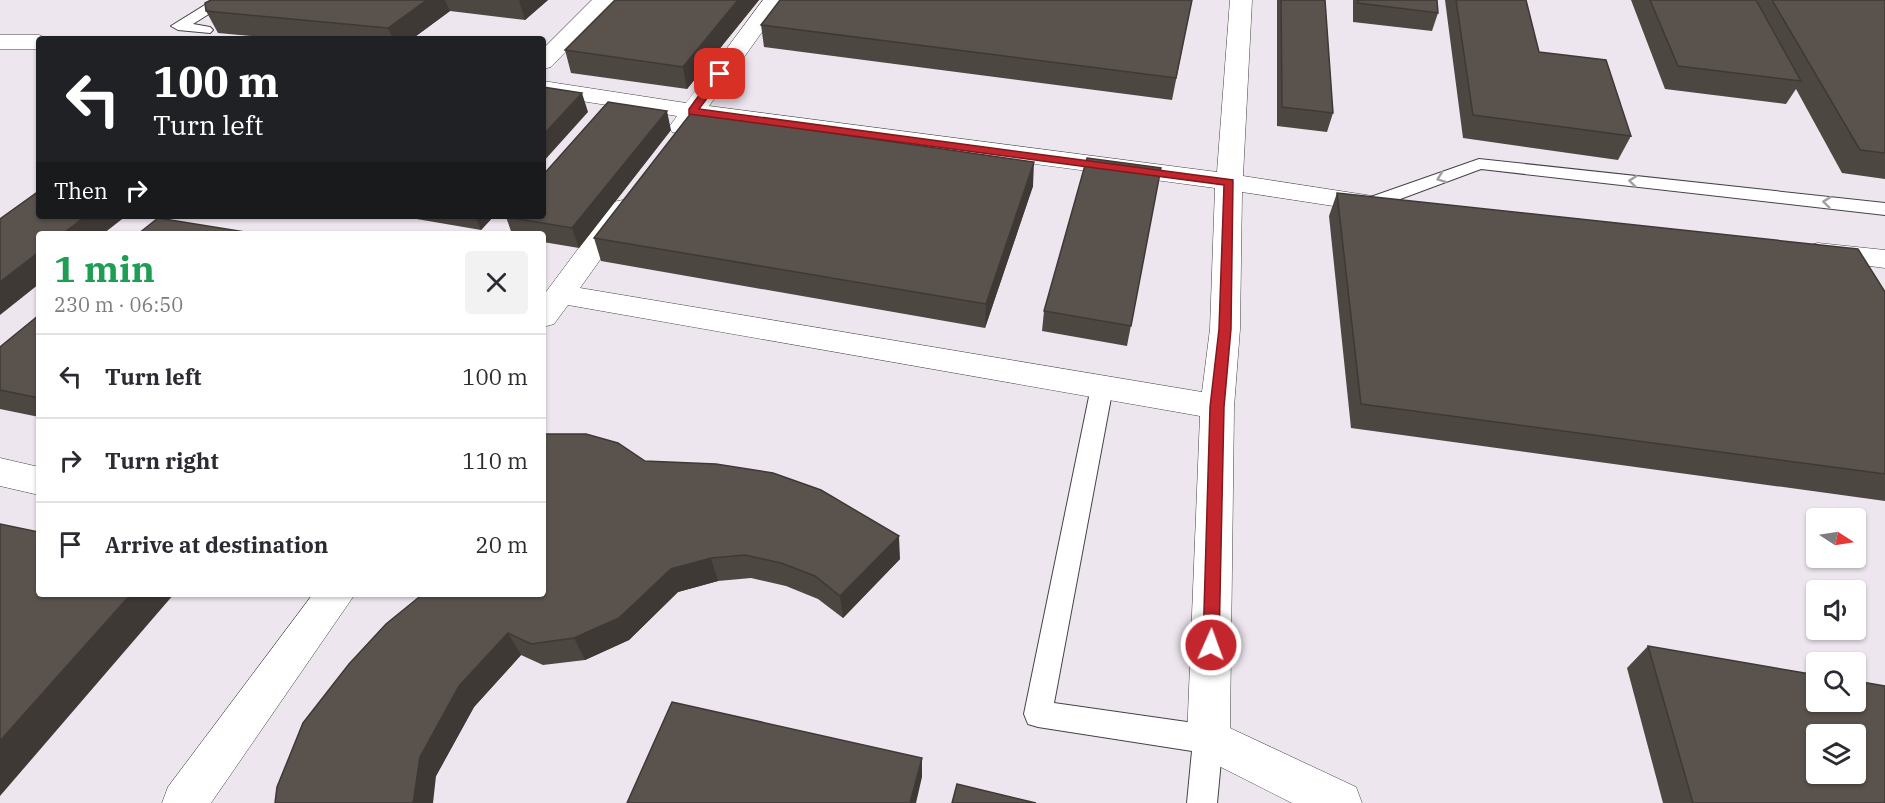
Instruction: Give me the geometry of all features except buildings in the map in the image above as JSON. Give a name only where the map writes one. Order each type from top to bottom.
[{"type":"street","points":[[546,59],[604,0]]},
{"type":"street","points":[[665,150],[774,0]]},
{"type":"street","points":[[1241,0],[1229,182],[1225,329],[1217,407],[1208,739],[1340,803]]},
{"type":"street","points":[[0,42],[36,42]]},
{"type":"street","points":[[546,88],[693,111],[1229,182],[1369,204],[1440,211]]},
{"type":"street","points":[[637,188],[552,306],[1102,387],[1217,407]]},
{"type":"street","points":[[1791,249],[1885,260]]},
{"type":"street","points":[[0,472],[36,480]]},
{"type":"street","points":[[184,803],[334,597]]},
{"type":"lane","points":[[205,30],[178,26],[224,0]]},
{"type":"lane","points":[[1369,204],[1479,164],[1885,208]]},
{"type":"lane","points":[[1102,387],[1038,714],[1208,739],[1202,803]]},
{"type":"shaded area","points":[[0,0],[1885,0],[1885,803],[0,803]]},
{"type":"route","points":[[720,74],[693,111],[1229,182],[1225,329],[1217,407],[1211,645]]}]
